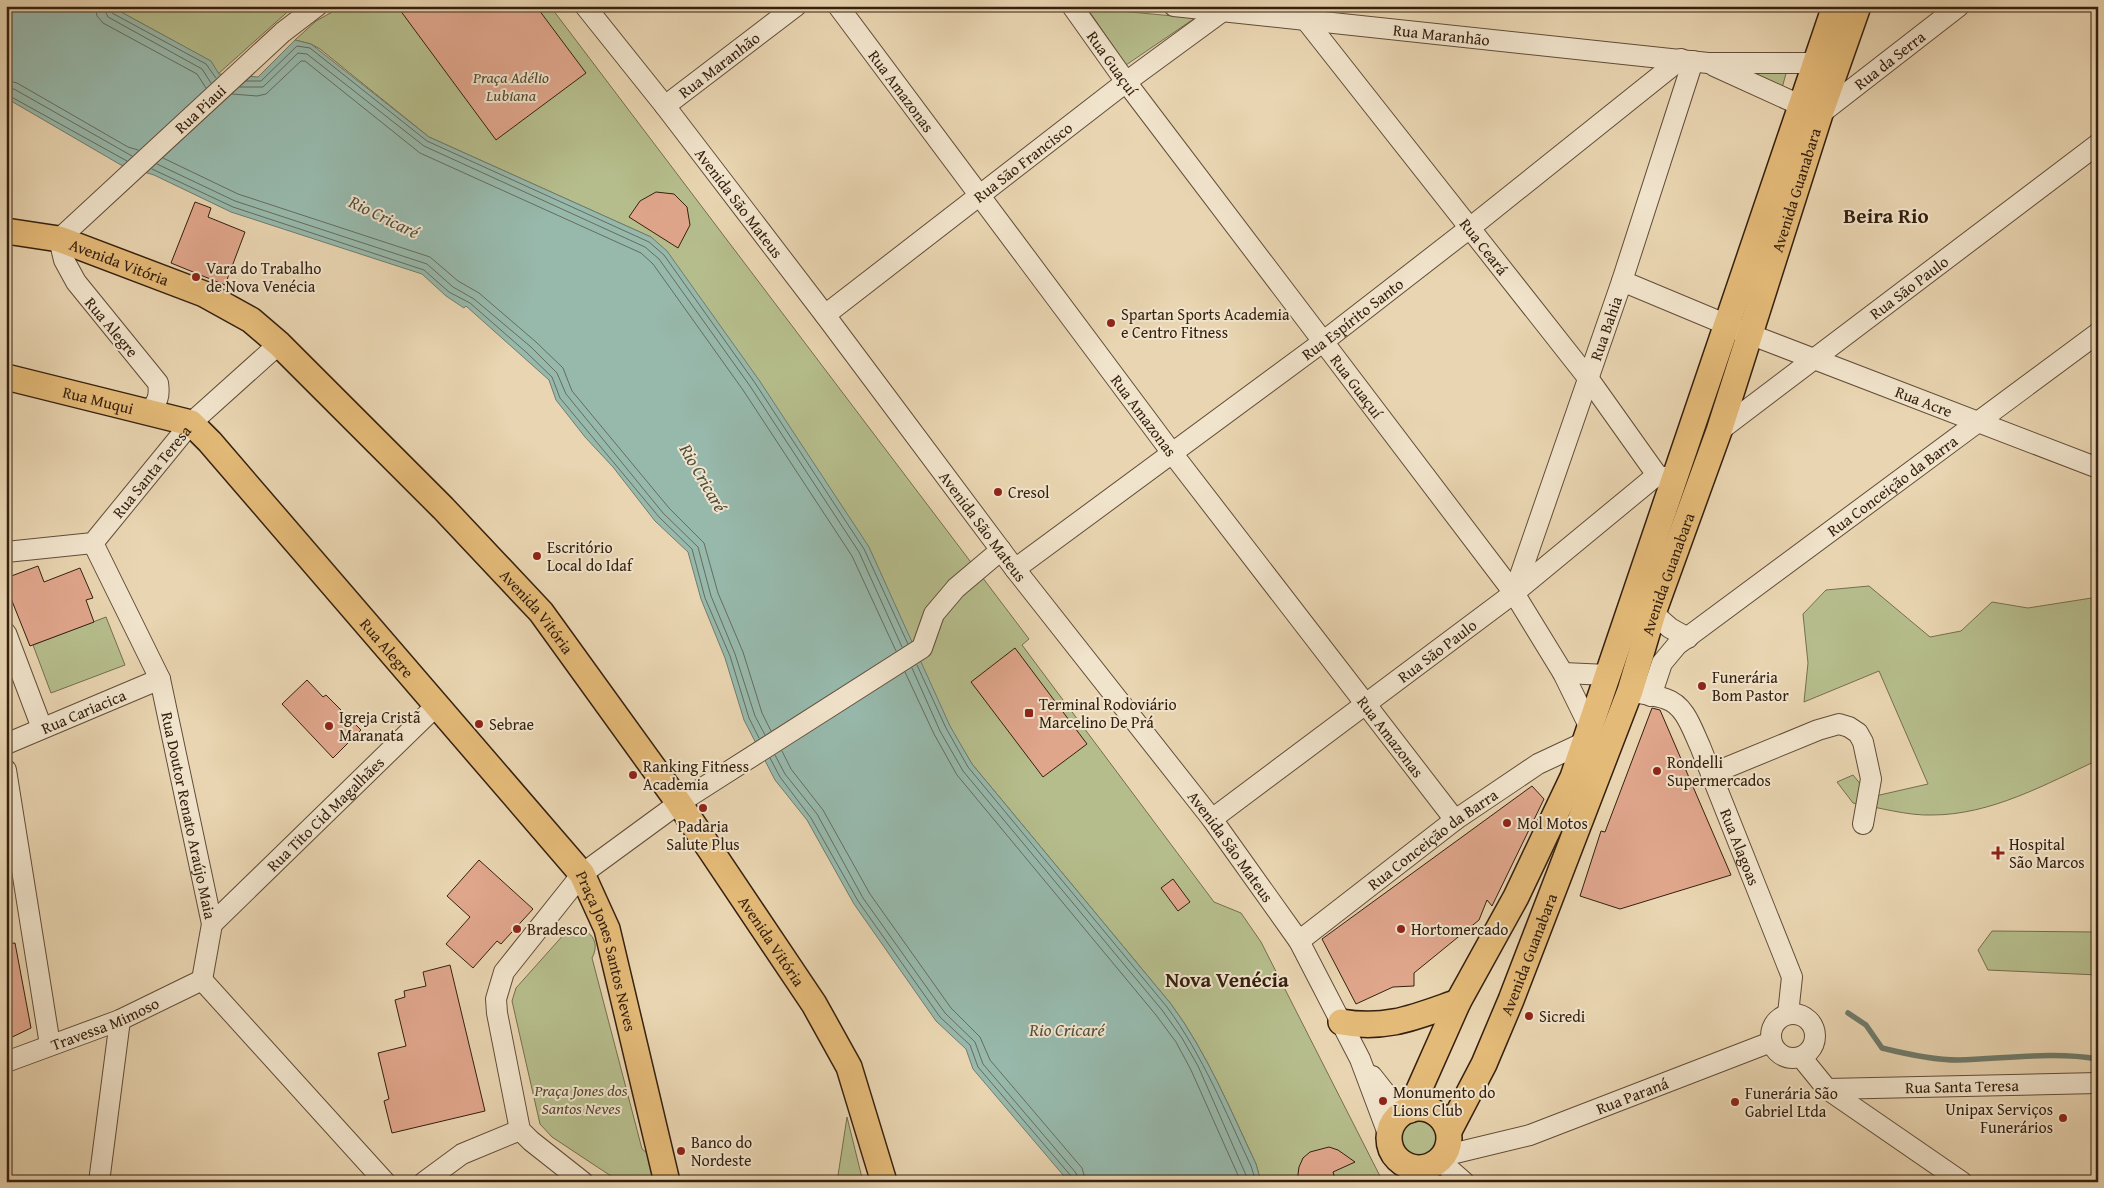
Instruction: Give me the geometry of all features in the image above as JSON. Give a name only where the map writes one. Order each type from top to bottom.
[{"type":"main road","name":"Avenida Guanabara","points":[[1441,1155],[1512,1000],[1641,694],[1653,613],[1719,431],[1749,334],[1811,110],[1816,63],[1836,6]]},
{"type":"main road","name":"Avenida Guanabara","points":[[1406,1112],[1458,1002],[1516,897],[1573,776],[1608,675],[1666,478],[1811,110],[1858,6]]},
{"type":"main road","name":"Avenida Vitória","points":[[6,231],[58,239],[204,294],[251,320],[279,344],[443,508],[541,612],[679,802],[814,1004],[848,1067],[884,1182]]},
{"type":"main road","name":"Rua Muqui","points":[[6,377],[191,423]]},
{"type":"main road","name":"Rua Alegre","points":[[191,423],[210,442],[582,874]]},
{"type":"main road","name":"Praça Jones Santos Neves","points":[[582,874],[606,929],[667,1182]]},
{"type":"main road","points":[[1341,1022],[1364,1026],[1395,1023],[1458,1002]]},
{"type":"main road","points":[[1430,1110],[1445,1122],[1441,1155],[1423,1168],[1405,1173],[1390,1139],[1390,1130],[1406,1112],[1430,1110]]},
{"type":"street","name":"Rua Piaui","points":[[58,239],[84,213],[283,32],[317,6]]},
{"type":"street","name":"Avenida São Mateus","points":[[585,6],[665,106],[825,315],[1015,569],[1212,819],[1299,941],[1360,1059],[1390,1139]]},
{"type":"street","name":"Rua Maranhão","points":[[665,106],[796,6]]},
{"type":"street","name":"Rua Amazonas","points":[[838,6],[1172,453],[1455,820]]},
{"type":"street","name":"Rua Guaçuí","points":[[1072,6],[1126,82],[1514,593],[1563,673]]},
{"type":"street","name":"Rua Maranhão","points":[[1174,6],[1300,13],[1694,61],[1816,63]]},
{"type":"street","name":"Rua da Serra","points":[[1811,110],[1959,6]]},
{"type":"street","name":"Rua São Francisco","points":[[825,315],[980,197],[1126,82],[1225,9]]},
{"type":"street","name":"Rua Ceará","points":[[1300,13],[1471,227],[1666,478]]},
{"type":"street","name":"Rua Maranhão","points":[[1694,61],[1811,110]]},
{"type":"street","name":"Rua Espírito Santo","points":[[1015,569],[1324,341],[1471,227],[1694,61]]},
{"type":"street","name":"Rua Bahia","points":[[1514,593],[1622,281],[1694,61]]},
{"type":"street","name":"Rua São Paulo","points":[[1719,431],[2098,144]]},
{"type":"street","name":"Rua Alegre","points":[[58,239],[64,260],[76,282],[158,383],[160,394],[156,404],[148,412]]},
{"type":"street","points":[[1622,281],[1726,324]]},
{"type":"street","name":"Rua Acre","points":[[1726,324],[1976,423],[2098,468]]},
{"type":"street","name":"Rua Conceição da Barra","points":[[1641,694],[1677,646],[2098,333]]},
{"type":"street","name":"Rua Santa Teresa","points":[[93,543],[191,423],[279,344]]},
{"type":"street","name":"Rua São Paulo","points":[[1212,819],[1666,478]]},
{"type":"street","points":[[6,552],[93,543]]},
{"type":"street","name":"Rua Doutor Renato Araújo Maia","points":[[93,543],[160,679],[212,924],[202,980]]},
{"type":"street","points":[[582,874],[679,802],[742,764],[922,648],[934,614],[956,588],[1001,550]]},
{"type":"street","points":[[1653,613],[1670,628],[1688,638]]},
{"type":"street","points":[[6,633],[42,728]]},
{"type":"street","points":[[1538,764],[1588,735],[1563,673],[1608,675]]},
{"type":"street","name":"Rua Cariacica","points":[[6,744],[160,679]]},
{"type":"street","name":"Rua Alagoas","points":[[1641,694],[1666,698],[1681,710],[1700,746],[1792,978],[1788,1014]]},
{"type":"street","name":"Rua Tito Cid Magalhães","points":[[212,924],[437,705]]},
{"type":"street","points":[[1711,774],[1818,730],[1839,724],[1849,727],[1858,733],[1863,742],[1871,779],[1863,824]]},
{"type":"street","points":[[1538,764],[1573,776]]},
{"type":"street","name":"Rua Conceição da Barra","points":[[1299,941],[1455,820],[1538,764]]},
{"type":"street","points":[[6,770],[50,1045]]},
{"type":"street","name":"Praça Jones Santos Neves","points":[[520,1130],[497,1012],[499,986],[504,972],[582,874]]},
{"type":"street","points":[[202,980],[385,1182]]},
{"type":"street","name":"Travessa Mimoso","points":[[6,1062],[120,1020],[202,980]]},
{"type":"street","points":[[1795,1013],[1808,1019],[1815,1031],[1813,1047],[1802,1057],[1786,1058],[1779,1054],[1771,1042],[1772,1027],[1775,1021],[1788,1014],[1795,1013]]},
{"type":"street","points":[[99,1182],[120,1020]]},
{"type":"street","name":"Rua Paraná","points":[[1441,1155],[1490,1146],[1530,1135],[1771,1042]]},
{"type":"street","points":[[1802,1057],[1827,1090],[1950,1179]]},
{"type":"street","name":"Avenida São Mateus","points":[[1360,1059],[1406,1112]]},
{"type":"street","name":"Rua Santa Teresa","points":[[1827,1090],[2098,1083]]},
{"type":"street","points":[[424,1182],[462,1154],[520,1130],[531,1142],[583,1182]]},
{"type":"street","points":[[1441,1155],[1464,1182]]},
{"type":"green space","points":[[110,6],[294,6],[218,74],[210,61]]},
{"type":"green space","name":"Praça Adélio Lubiana","points":[[343,6],[550,6],[1029,639],[1022,645],[1214,902],[1241,913],[1261,942],[1383,1182],[1261,1182],[1256,1164],[1227,1102],[1207,1062],[1184,1023],[1171,1004],[972,764],[651,237],[429,137],[320,49],[311,44],[295,40],[316,21]]},
{"type":"green space","points":[[1087,8],[1195,18],[1126,65]]},
{"type":"green space","points":[[1736,70],[1787,70],[1782,88]]},
{"type":"green space","points":[[1869,586],[1930,637],[1961,631],[1992,602],[2028,608],[2098,597],[2098,760],[2038,788],[1997,804],[1954,814],[1913,814],[1853,803],[1837,782],[1853,775],[1871,797],[1928,784],[1879,671],[1804,702],[1808,663],[1803,614],[1826,590]]},
{"type":"green space","points":[[106,617],[125,665],[51,693],[33,645]]},
{"type":"green space","name":"Praça Jones dos Santos Neves","points":[[572,929],[584,930],[589,933],[594,941],[595,946],[592,958],[642,1149],[651,1156],[656,1182],[620,1182],[552,1137],[540,1124],[512,1001],[516,988],[566,932]]},
{"type":"green space","points":[[1992,931],[2098,932],[2098,975],[1988,970],[1978,950]]},
{"type":"green space","points":[[847,1117],[863,1182],[837,1182]]},
{"type":"green space","points":[[1417,1119],[1425,1119],[1432,1122],[1438,1128],[1441,1139],[1438,1150],[1432,1156],[1425,1159],[1417,1159],[1410,1156],[1404,1150],[1401,1143],[1401,1135],[1404,1128],[1410,1122]]},
{"type":"water","name":"Rio Cricaré","points":[[6,6],[110,6],[211,61],[219,74],[258,77],[295,40],[311,44],[429,137],[651,237],[667,251],[759,380],[869,547],[950,726],[972,764],[1171,1004],[1184,1023],[1207,1062],[1227,1102],[1256,1164],[1261,1182],[1069,1182],[973,1069],[966,1049],[936,1021],[854,904],[807,820],[775,780],[744,720],[725,658],[701,599],[688,552],[655,521],[613,467],[585,437],[556,400],[549,380],[466,306],[464,308],[446,296],[422,274],[231,212],[154,175],[121,165],[6,98]]},
{"type":"building","points":[[397,6],[536,6],[586,73],[496,140]]},
{"type":"building","points":[[656,192],[674,194],[687,207],[690,225],[678,248],[629,217],[640,201]]},
{"type":"building","points":[[195,202],[211,208],[208,217],[245,232],[225,285],[171,263]]},
{"type":"building","points":[[38,566],[44,582],[80,568],[93,598],[86,600],[94,622],[30,646],[6,586],[6,578]]},
{"type":"building","name":"Terminal Rodoviário Marcelino De Prá","points":[[1015,648],[1087,744],[1043,777],[971,682]]},
{"type":"building","name":"Igreja Cristã Maranata","points":[[307,680],[323,697],[326,695],[361,730],[333,758],[282,704]]},
{"type":"building","name":"Rondelli Supermercados","points":[[1652,708],[1660,710],[1731,875],[1620,909],[1580,896],[1601,831],[1605,832]]},
{"type":"building","name":"Hortomercado","points":[[1532,786],[1544,799],[1492,906],[1487,900],[1479,920],[1414,973],[1414,986],[1393,987],[1356,1004],[1322,939]]},
{"type":"building","points":[[479,860],[533,909],[501,944],[497,941],[473,968],[446,944],[470,917],[447,896]]},
{"type":"building","points":[[1173,879],[1190,902],[1178,911],[1161,888]]},
{"type":"building","points":[[15,943],[31,1028],[6,1040],[6,944]]},
{"type":"building","points":[[450,965],[485,1111],[392,1133],[384,1101],[389,1099],[378,1053],[406,1046],[395,1000],[405,997],[404,991],[426,986],[423,972]]},
{"type":"building","points":[[1329,1147],[1338,1150],[1355,1162],[1333,1172],[1336,1182],[1297,1182],[1299,1167],[1303,1158],[1310,1152]]},
{"type":"waterway","points":[[1848,1013],[1866,1025],[1882,1048],[1920,1056],[1958,1060],[2046,1056],[2098,1059]]},
{"type":"place","name":"Vara do Trabalho de Nova Venécia","points":[[196,277]]},
{"type":"place","name":"Spartan Sports Academia e Centro Fitness","points":[[1111,323]]},
{"type":"place","name":"Cresol","points":[[998,492]]},
{"type":"place","name":"Escritório Local do Idaf","points":[[537,556]]},
{"type":"place","name":"Funerária Bom Pastor","points":[[1702,686]]},
{"type":"place","name":"Terminal Rodoviário Marcelino De Prá","points":[[1029,713]]},
{"type":"place","name":"Sebrae","points":[[479,724]]},
{"type":"place","name":"Igreja Cristã Maranata","points":[[329,726]]},
{"type":"place","name":"Rondelli Supermercados","points":[[1657,771]]},
{"type":"place","name":"Ranking Fitness Academia","points":[[633,775]]},
{"type":"place","name":"Padaria Salute Plus","points":[[703,808]]},
{"type":"place","name":"Mol Motos","points":[[1507,823]]},
{"type":"place","name":"Hospital São Marcos","points":[[1998,853]]},
{"type":"place","name":"Bradesco","points":[[517,929]]},
{"type":"place","name":"Hortomercado","points":[[1401,929]]},
{"type":"place","name":"Sicredi","points":[[1529,1016]]},
{"type":"place","name":"Monumento do Lions Club","points":[[1383,1101]]},
{"type":"place","name":"Funerária São Gabriel Ltda","points":[[1735,1102]]},
{"type":"place","name":"Unipax Serviços Funerários","points":[[2063,1118]]},
{"type":"place","name":"Banco do Nordeste","points":[[681,1151]]},
{"type":"district","name":"Beira Rio","points":[[1886,216]]},
{"type":"district","name":"Nova Venécia","points":[[1227,980]]}]
